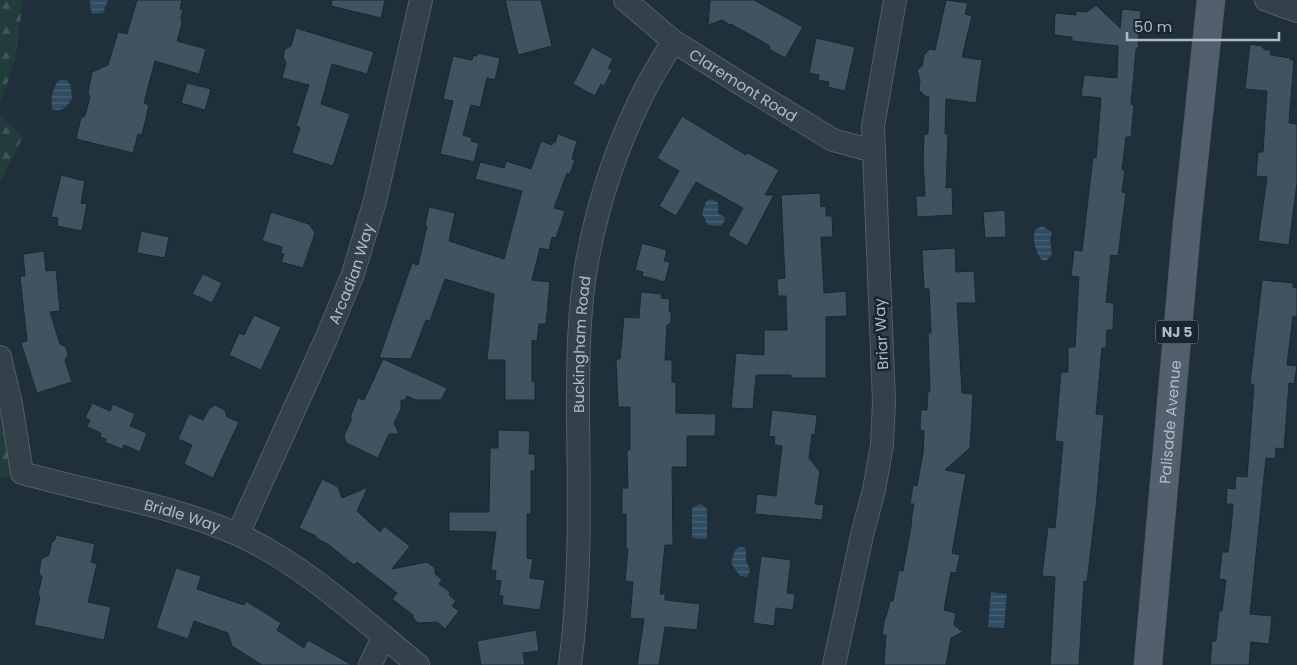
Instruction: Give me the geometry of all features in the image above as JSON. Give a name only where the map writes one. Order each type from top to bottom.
[{"type":"main road","name":"Palisade Avenue","points":[[1148,665],[1188,216],[1211,0]]},
{"type":"street","name":"Arcadian Way","points":[[238,534],[326,339],[353,274],[375,201],[421,0]]},
{"type":"street","name":"Claremont Road","points":[[625,0],[673,41],[833,140],[873,151]]},
{"type":"street","name":"Briar Way","points":[[834,665],[862,535],[874,490],[882,446],[884,401],[873,126],[895,0]]},
{"type":"street","points":[[1266,0],[1297,11]]},
{"type":"street","name":"Buckingham Road","points":[[570,665],[579,577],[578,353],[580,314],[587,262],[598,210],[618,150],[638,102],[673,41]]},
{"type":"street","name":"Bridle Way","points":[[0,357],[12,404],[22,473],[141,502],[238,534],[278,556],[331,593],[418,665]]},
{"type":"street","points":[[370,665],[384,636]]},
{"type":"green space","points":[[0,0],[23,0],[15,61],[0,104]]},
{"type":"green space","points":[[0,114],[23,137],[0,183]]},
{"type":"green space","points":[[0,362],[22,473],[0,478]]},
{"type":"water","points":[[90,0],[108,0],[103,13],[93,14],[91,12]]},
{"type":"water","points":[[59,80],[67,80],[71,87],[72,99],[64,109],[55,110],[52,109],[52,97],[53,90]]},
{"type":"water","points":[[712,199],[718,203],[718,213],[725,220],[721,226],[708,225],[702,214],[706,201]]},
{"type":"water","points":[[1042,226],[1052,232],[1050,240],[1052,254],[1047,260],[1042,260],[1036,250],[1034,241],[1035,230]]},
{"type":"water","points":[[701,504],[707,509],[707,539],[692,538],[692,508]]},
{"type":"water","points":[[739,547],[744,547],[746,551],[746,561],[750,570],[747,577],[740,576],[731,563],[735,550]]},
{"type":"water","points":[[991,592],[1007,594],[1004,628],[988,627]]},
{"type":"building","points":[[137,0],[182,0],[180,9],[183,10],[182,23],[177,41],[206,49],[199,74],[155,61],[144,103],[149,105],[142,135],[138,134],[133,153],[76,139],[81,118],[85,116],[90,97],[88,93],[92,72],[108,65],[118,32],[127,34]]},
{"type":"building","points":[[332,0],[385,0],[381,18],[331,6]]},
{"type":"building","points":[[505,0],[541,0],[552,46],[518,55]]},
{"type":"building","points":[[710,0],[754,0],[803,27],[785,58],[769,49],[770,46],[722,20],[708,25]]},
{"type":"building","points":[[946,0],[968,3],[965,14],[972,16],[962,57],[982,60],[976,103],[946,99],[945,134],[948,134],[946,188],[952,187],[953,215],[917,217],[916,196],[925,196],[924,134],[928,134],[929,97],[919,90],[920,80],[917,70],[922,66],[924,55],[930,49],[935,50]]},
{"type":"building","points":[[1096,5],[1120,28],[1122,9],[1141,11],[1138,45],[1140,48],[1138,47],[1136,50],[1131,104],[1134,105],[1131,137],[1126,137],[1122,170],[1125,170],[1122,192],[1126,193],[1118,256],[1111,255],[1106,302],[1114,303],[1113,330],[1107,330],[1106,348],[1102,348],[1096,414],[1104,415],[1087,582],[1084,581],[1079,665],[1050,665],[1055,577],[1042,576],[1048,527],[1055,528],[1063,442],[1055,441],[1061,372],[1068,372],[1068,347],[1075,347],[1079,277],[1071,276],[1074,250],[1082,251],[1093,157],[1096,158],[1101,98],[1081,96],[1084,75],[1117,78],[1118,46],[1072,41],[1072,37],[1054,35],[1055,13],[1076,15],[1076,11],[1087,12]]},
{"type":"building","points":[[296,28],[374,52],[367,74],[332,64],[321,104],[350,114],[333,166],[292,153],[300,128],[296,126],[309,85],[282,78],[286,63],[283,57],[285,49],[291,46]]},
{"type":"building","points":[[816,38],[855,47],[845,91],[828,87],[829,82],[818,80],[819,75],[809,73]]},
{"type":"building","points":[[1250,44],[1261,46],[1265,50],[1271,50],[1270,55],[1294,60],[1289,123],[1297,124],[1297,183],[1289,245],[1258,241],[1267,177],[1256,176],[1258,152],[1263,152],[1267,91],[1245,89]]},
{"type":"building","points":[[592,47],[613,59],[608,68],[612,70],[604,86],[601,84],[595,96],[573,84]]},
{"type":"building","points":[[478,53],[500,58],[495,80],[487,78],[480,107],[471,105],[463,135],[472,138],[471,141],[479,143],[474,162],[440,154],[453,101],[443,99],[453,56],[472,60],[473,56],[477,56]]},
{"type":"building","points":[[187,83],[211,89],[205,110],[181,103]]},
{"type":"building","points":[[682,116],[746,155],[748,153],[779,170],[765,195],[774,195],[747,246],[728,235],[743,208],[696,182],[676,216],[659,206],[679,171],[657,158]]},
{"type":"building","points":[[558,134],[577,141],[572,159],[575,160],[570,174],[567,173],[554,208],[565,211],[556,238],[552,237],[549,250],[540,248],[532,280],[550,282],[546,324],[539,324],[537,341],[532,340],[532,382],[535,382],[535,400],[505,400],[505,360],[487,360],[494,294],[445,279],[430,321],[426,320],[411,359],[379,358],[412,263],[418,265],[427,226],[425,225],[429,207],[455,213],[449,241],[504,259],[522,191],[475,179],[480,162],[504,168],[506,161],[531,169],[541,141],[552,145],[553,142],[555,143]]},
{"type":"building","points":[[61,175],[85,181],[81,203],[87,204],[82,231],[57,226],[58,218],[51,217]]},
{"type":"building","points":[[820,193],[821,207],[826,206],[826,216],[832,216],[833,237],[821,237],[824,293],[846,291],[847,316],[826,317],[826,378],[756,375],[753,409],[731,408],[736,353],[764,355],[764,330],[787,330],[786,296],[778,296],[777,279],[785,278],[781,195]]},
{"type":"building","points":[[1005,210],[1006,237],[985,238],[983,212]]},
{"type":"building","points":[[271,212],[309,224],[315,233],[303,268],[281,262],[284,254],[281,253],[282,247],[262,241]]},
{"type":"building","points":[[141,231],[169,237],[165,258],[137,253]]},
{"type":"building","points":[[642,243],[667,250],[664,261],[670,262],[665,282],[642,276],[643,272],[635,270]]},
{"type":"building","points":[[955,248],[956,272],[974,271],[976,303],[957,303],[962,393],[973,394],[970,448],[945,470],[966,474],[952,553],[960,555],[956,573],[951,572],[944,610],[956,613],[954,625],[963,632],[951,638],[946,665],[884,665],[886,635],[882,635],[885,617],[890,601],[893,601],[899,570],[903,571],[914,504],[910,504],[913,485],[917,486],[923,453],[924,431],[920,430],[921,410],[927,410],[928,391],[930,391],[928,333],[931,333],[929,289],[924,289],[922,250]]},
{"type":"building","points":[[44,251],[46,271],[56,270],[60,311],[50,312],[60,344],[66,347],[68,355],[65,360],[72,382],[37,393],[21,343],[27,341],[20,276],[25,276],[23,254]]},
{"type":"building","points":[[203,274],[222,283],[212,303],[192,294]]},
{"type":"building","points":[[1262,280],[1293,283],[1293,287],[1297,288],[1297,317],[1293,316],[1287,365],[1297,366],[1294,384],[1289,383],[1284,449],[1276,448],[1275,459],[1266,458],[1250,614],[1272,616],[1269,644],[1251,642],[1249,665],[1210,665],[1212,641],[1216,641],[1219,611],[1222,611],[1226,580],[1219,579],[1222,552],[1228,552],[1231,529],[1233,504],[1226,504],[1227,488],[1235,489],[1236,476],[1247,477],[1254,385],[1250,384]]},
{"type":"building","points":[[641,292],[662,294],[661,298],[670,299],[671,323],[667,325],[665,360],[672,360],[672,382],[676,382],[676,413],[716,414],[715,436],[687,436],[687,467],[672,467],[673,545],[665,545],[660,594],[665,594],[665,600],[700,604],[697,630],[665,627],[659,665],[637,665],[644,619],[630,618],[633,582],[625,581],[628,549],[626,549],[626,514],[622,514],[622,488],[628,488],[627,450],[630,450],[630,407],[618,407],[616,359],[620,359],[624,317],[639,318]]},
{"type":"building","points":[[254,315],[281,327],[261,370],[229,355],[239,333],[244,335]]},
{"type":"building","points":[[383,359],[447,388],[441,400],[416,400],[407,396],[405,400],[401,400],[401,409],[394,423],[399,434],[389,434],[378,458],[346,443],[344,436],[358,398],[364,400]]},
{"type":"building","points":[[92,403],[110,411],[113,404],[135,414],[130,426],[147,433],[140,452],[124,445],[122,449],[105,442],[106,439],[100,437],[101,433],[87,427],[90,420],[85,418]]},
{"type":"building","points":[[215,405],[225,410],[227,417],[239,422],[213,478],[184,464],[192,445],[178,439],[189,414],[203,420],[209,409]]},
{"type":"building","points":[[772,410],[817,415],[815,435],[812,434],[809,458],[820,472],[815,504],[824,505],[822,520],[755,514],[757,494],[776,496],[782,446],[774,445],[775,437],[769,436]]},
{"type":"building","points":[[498,430],[530,431],[529,454],[535,454],[535,471],[531,471],[531,514],[527,514],[527,558],[533,559],[530,578],[545,580],[540,610],[502,605],[503,596],[499,595],[501,581],[495,580],[496,571],[491,570],[496,532],[449,531],[449,512],[489,512],[490,448],[498,448]]},
{"type":"building","points":[[322,479],[338,487],[342,498],[368,487],[357,511],[380,532],[384,526],[410,546],[392,569],[427,562],[435,568],[435,574],[442,579],[439,584],[450,592],[449,595],[456,601],[452,606],[459,611],[445,629],[437,622],[418,623],[413,618],[413,615],[392,599],[397,593],[357,562],[354,565],[329,545],[316,538],[316,536],[299,528]]},
{"type":"building","points":[[56,535],[95,544],[91,562],[97,564],[88,602],[111,607],[104,640],[34,625],[40,597],[38,594],[42,577],[39,573],[41,559],[49,555]]},
{"type":"building","points":[[761,556],[791,560],[787,593],[795,594],[793,610],[776,608],[774,626],[753,623]]},
{"type":"building","points":[[176,568],[201,576],[197,589],[244,605],[246,601],[281,623],[277,630],[304,648],[308,640],[352,665],[262,665],[232,646],[228,633],[194,621],[188,639],[156,628]]},
{"type":"building","points":[[536,630],[539,651],[523,653],[525,665],[481,665],[477,641]]}]
